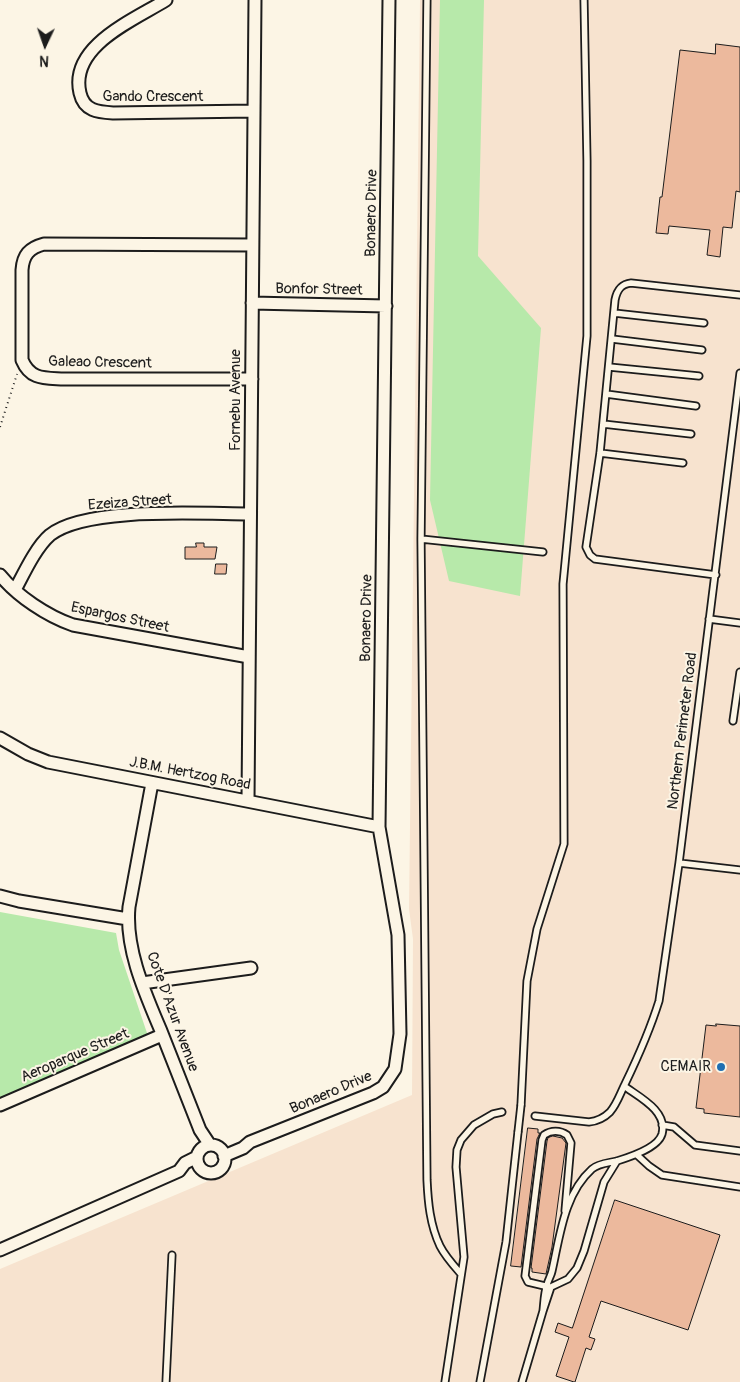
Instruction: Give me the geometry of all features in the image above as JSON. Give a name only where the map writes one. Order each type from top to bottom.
[{"type":"street","name":"Gando Crescent","points":[[166,0],[105,37],[96,44],[85,58],[79,87],[82,101],[86,107],[94,111],[113,113],[253,111]]},
{"type":"street","name":"Fornebu Avenue","points":[[248,800],[255,0]]},
{"type":"street","name":"Bonaero Drive","points":[[180,1171],[185,1163],[211,1151],[242,1140],[250,1142],[373,1093],[383,1087],[395,1069],[400,1034],[398,935],[379,827],[389,0]]},
{"type":"street","points":[[22,360],[22,270],[23,260],[30,249],[44,244],[56,243],[252,245]]},
{"type":"street","name":"Bonfor Street","points":[[252,303],[386,306]]},
{"type":"street","name":"Galeao Crescent","points":[[22,360],[25,369],[32,374],[46,378],[252,379]]},
{"type":"street","name":"Ezeiza Street","points":[[15,590],[42,543],[55,531],[73,523],[106,517],[143,514],[250,514]]},
{"type":"street","name":"Espargos Street","points":[[0,575],[15,590],[50,615],[73,625],[249,657]]},
{"type":"street","name":"J.B.M. Hertzog Road","points":[[0,738],[28,754],[48,762],[379,827]]},
{"type":"street","name":"Cote D'Azur Avenue","points":[[152,783],[128,919],[142,984],[200,1130],[199,1140],[211,1151],[198,1164],[201,1169]]},
{"type":"street","points":[[0,896],[19,901],[128,919]]},
{"type":"street","points":[[142,984],[251,968]]},
{"type":"street","name":"Aeroparque Street","points":[[0,1105],[162,1036]]},
{"type":"street","name":"Bonaero Drive","points":[[0,1250],[180,1171],[188,1172],[201,1169],[207,1172],[214,1172],[221,1169],[224,1163],[211,1151]]},
{"type":"lane","points":[[427,0],[421,539],[428,1201],[440,1247],[461,1274]]},
{"type":"lane","points":[[480,1382],[506,1242],[521,1105],[528,981],[537,929],[564,844],[563,584],[587,336],[587,161],[584,0]]},
{"type":"lane","points":[[716,575],[594,559],[586,547],[600,454],[618,290],[626,284],[740,296]]},
{"type":"lane","points":[[614,313],[704,323]]},
{"type":"lane","points":[[612,338],[702,350]]},
{"type":"lane","points":[[609,367],[699,376]]},
{"type":"lane","name":"Northern Perimeter Road","points":[[535,1116],[578,1122],[598,1121],[610,1112],[616,1104],[638,1058],[659,1001],[679,863],[740,373]]},
{"type":"lane","points":[[606,394],[696,406]]},
{"type":"lane","points":[[603,424],[691,434]]},
{"type":"lane","points":[[733,430],[740,431]]},
{"type":"lane","points":[[600,454],[683,463]]},
{"type":"lane","points":[[421,539],[543,552]]},
{"type":"lane","points":[[709,619],[740,623]]},
{"type":"lane","points":[[734,721],[740,672]]},
{"type":"lane","points":[[679,863],[740,870]]},
{"type":"lane","points":[[522,1382],[543,1311],[565,1217],[574,1193],[594,1168],[637,1155],[658,1140],[662,1134],[662,1125],[657,1112],[650,1104],[624,1086]]},
{"type":"lane","points":[[445,1382],[464,1257],[456,1167],[457,1150],[461,1140],[474,1125],[493,1114],[502,1112]]},
{"type":"lane","points":[[662,1125],[674,1127],[695,1145],[740,1151]]},
{"type":"lane","points":[[565,1217],[571,1143],[570,1138],[563,1133],[551,1132],[544,1135],[542,1140],[525,1276],[528,1282],[548,1287],[568,1279],[577,1268],[584,1251],[604,1182],[617,1161]]},
{"type":"lane","points":[[637,1155],[662,1174],[740,1187]]},
{"type":"lane","points":[[166,1382],[172,1255]]},
{"type":"path","points":[[0,427],[22,360]]},
{"type":"shaded area","points":[[420,0],[740,0],[740,1382],[0,1382],[0,1269],[412,1095],[413,939],[409,909]]},
{"type":"green space","points":[[440,0],[484,0],[478,256],[541,328],[520,596],[449,581],[430,500]]},
{"type":"green space","points":[[0,912],[116,933],[119,950],[148,1036],[0,1098]]},
{"type":"building","points":[[716,44],[740,47],[740,192],[736,191],[732,228],[723,227],[720,257],[707,255],[710,230],[669,226],[668,234],[656,233],[680,50],[715,54]]},
{"type":"building","points":[[196,543],[204,543],[204,547],[217,547],[215,559],[185,559],[185,547],[196,547]]},
{"type":"building","points":[[216,564],[227,564],[226,574],[215,574]]},
{"type":"building","name":"CEMAIR","points":[[716,1024],[740,1026],[740,1117],[704,1113],[704,1109],[696,1108],[706,1025],[716,1026]]},
{"type":"building","points":[[528,1128],[538,1129],[538,1133],[540,1133],[537,1139],[521,1267],[511,1266]]},
{"type":"building","points":[[553,1136],[562,1138],[566,1143],[552,1247],[546,1274],[532,1272],[531,1268],[547,1141],[548,1138]]},
{"type":"building","points":[[615,1200],[720,1235],[688,1330],[601,1301],[589,1337],[595,1339],[591,1350],[586,1348],[574,1382],[556,1376],[569,1337],[555,1332],[558,1323],[572,1328]]},
{"type":"place","name":"CEMAIR","points":[[721,1067]]}]
